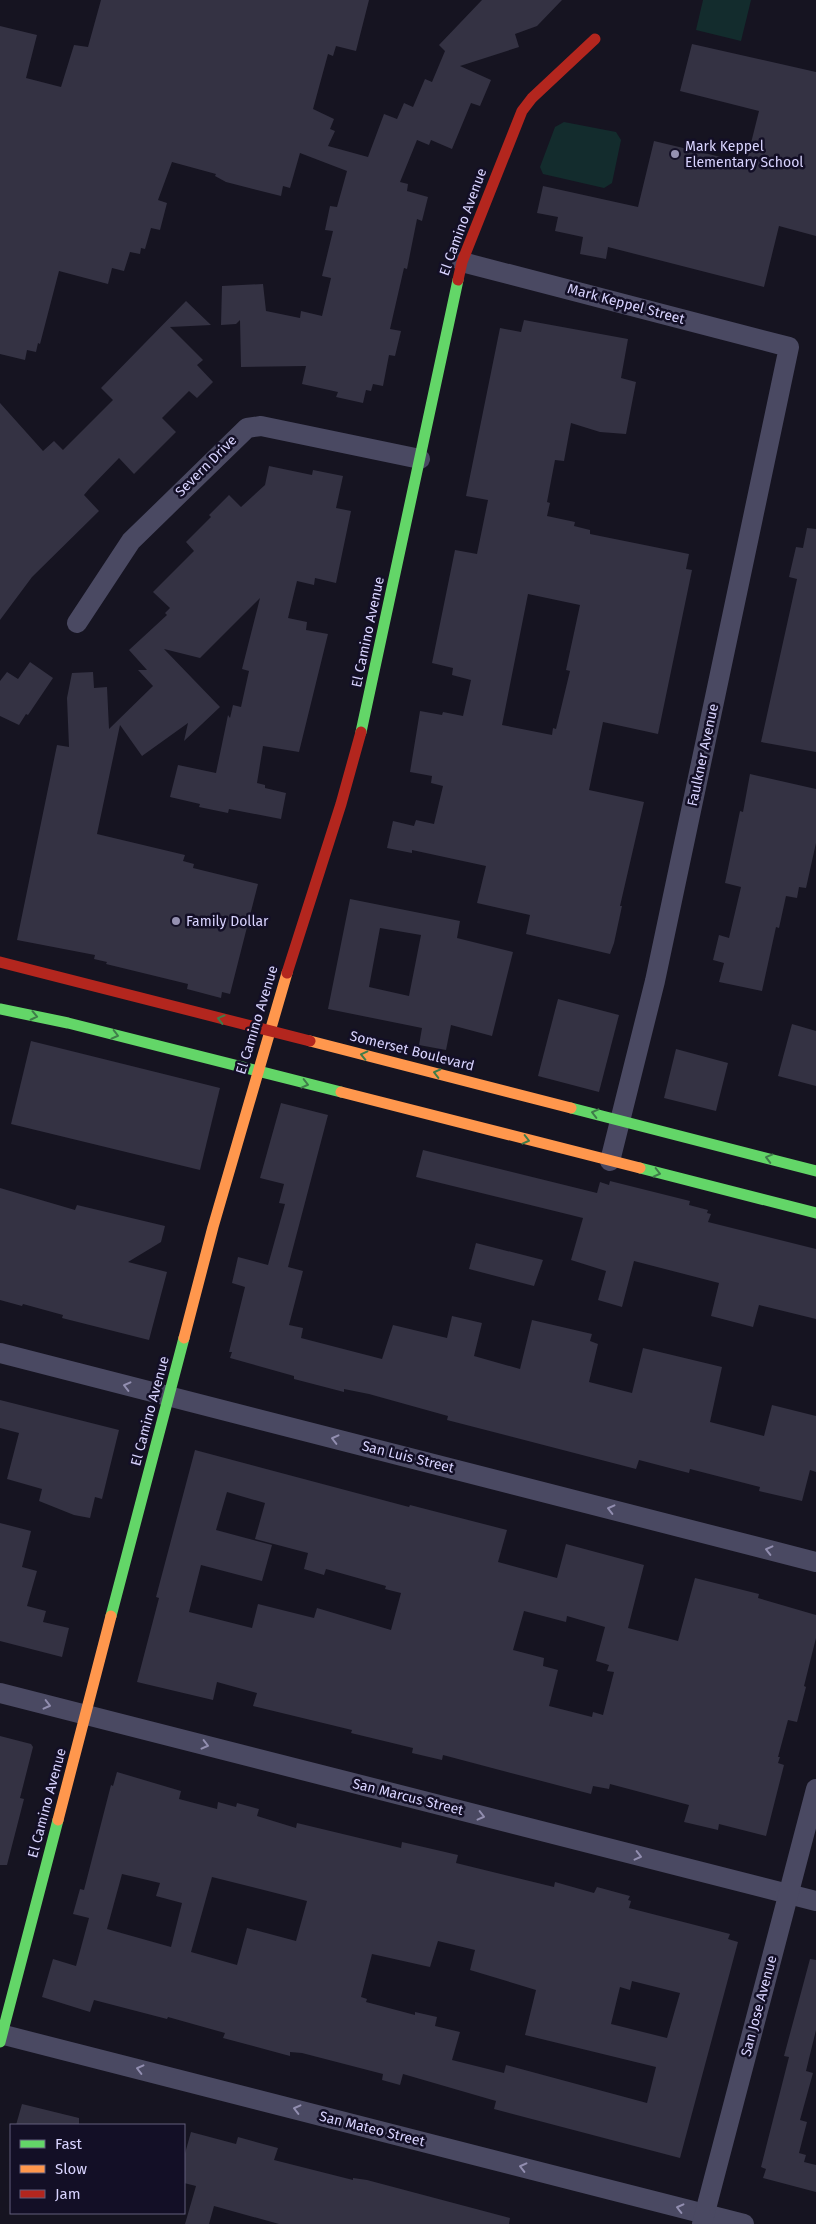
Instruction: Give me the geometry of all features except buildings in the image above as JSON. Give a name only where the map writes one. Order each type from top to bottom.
[{"type":"street","name":"El Camino Avenue","points":[[1,2036],[169,1396],[268,1032],[341,804],[367,709],[462,262],[522,111],[532,98],[595,38]]},
{"type":"street","name":"Mark Keppel Street","points":[[462,262],[790,347]]},
{"type":"street","name":"Faulkner Avenue","points":[[610,1161],[659,962],[790,347]]},
{"type":"street","name":"Severn Drive","points":[[77,622],[136,536],[247,428],[261,426],[420,459]]},
{"type":"street","name":"Somerset Boulevard","points":[[0,962],[816,1171]]},
{"type":"street","points":[[0,1009],[68,1023],[816,1213]]},
{"type":"street","name":"San Luis Street","points":[[0,1353],[816,1562]]},
{"type":"street","name":"San Marcus Street","points":[[0,1692],[816,1901]]},
{"type":"street","name":"San Jose Avenue","points":[[703,2219],[816,1788]]},
{"type":"street","name":"San Mateo Street","points":[[1,2036],[703,2219],[744,2224]]},
{"type":"green space","points":[[703,0],[751,0],[741,41],[696,30]]},
{"type":"green space","points":[[564,122],[616,132],[621,140],[612,183],[604,188],[543,174],[540,167],[555,127]]},
{"type":"traffic: fast","points":[[361,732],[458,280]]},
{"type":"traffic: fast","points":[[0,1009],[68,1023],[341,1092]]},
{"type":"traffic: fast","points":[[571,1108],[816,1171]]},
{"type":"traffic: fast","points":[[640,1168],[816,1213]]},
{"type":"traffic: fast","points":[[111,1616],[184,1338]]},
{"type":"traffic: fast","points":[[0,2042],[58,1820]]},
{"type":"traffic: slow","points":[[184,1338],[213,1227],[287,973]]},
{"type":"traffic: slow","points":[[310,1041],[571,1108]]},
{"type":"traffic: slow","points":[[341,1092],[640,1168]]},
{"type":"traffic: slow","points":[[58,1820],[111,1616]]},
{"type":"traffic: jam","points":[[458,280],[462,262],[522,111],[532,98],[595,39]]},
{"type":"traffic: jam","points":[[287,973],[341,804],[361,732]]},
{"type":"traffic: jam","points":[[0,962],[310,1041]]},
{"type":"place","name":"Mark Keppel Elementary School","points":[[675,154]]},
{"type":"place","name":"Family Dollar","points":[[176,921]]}]
